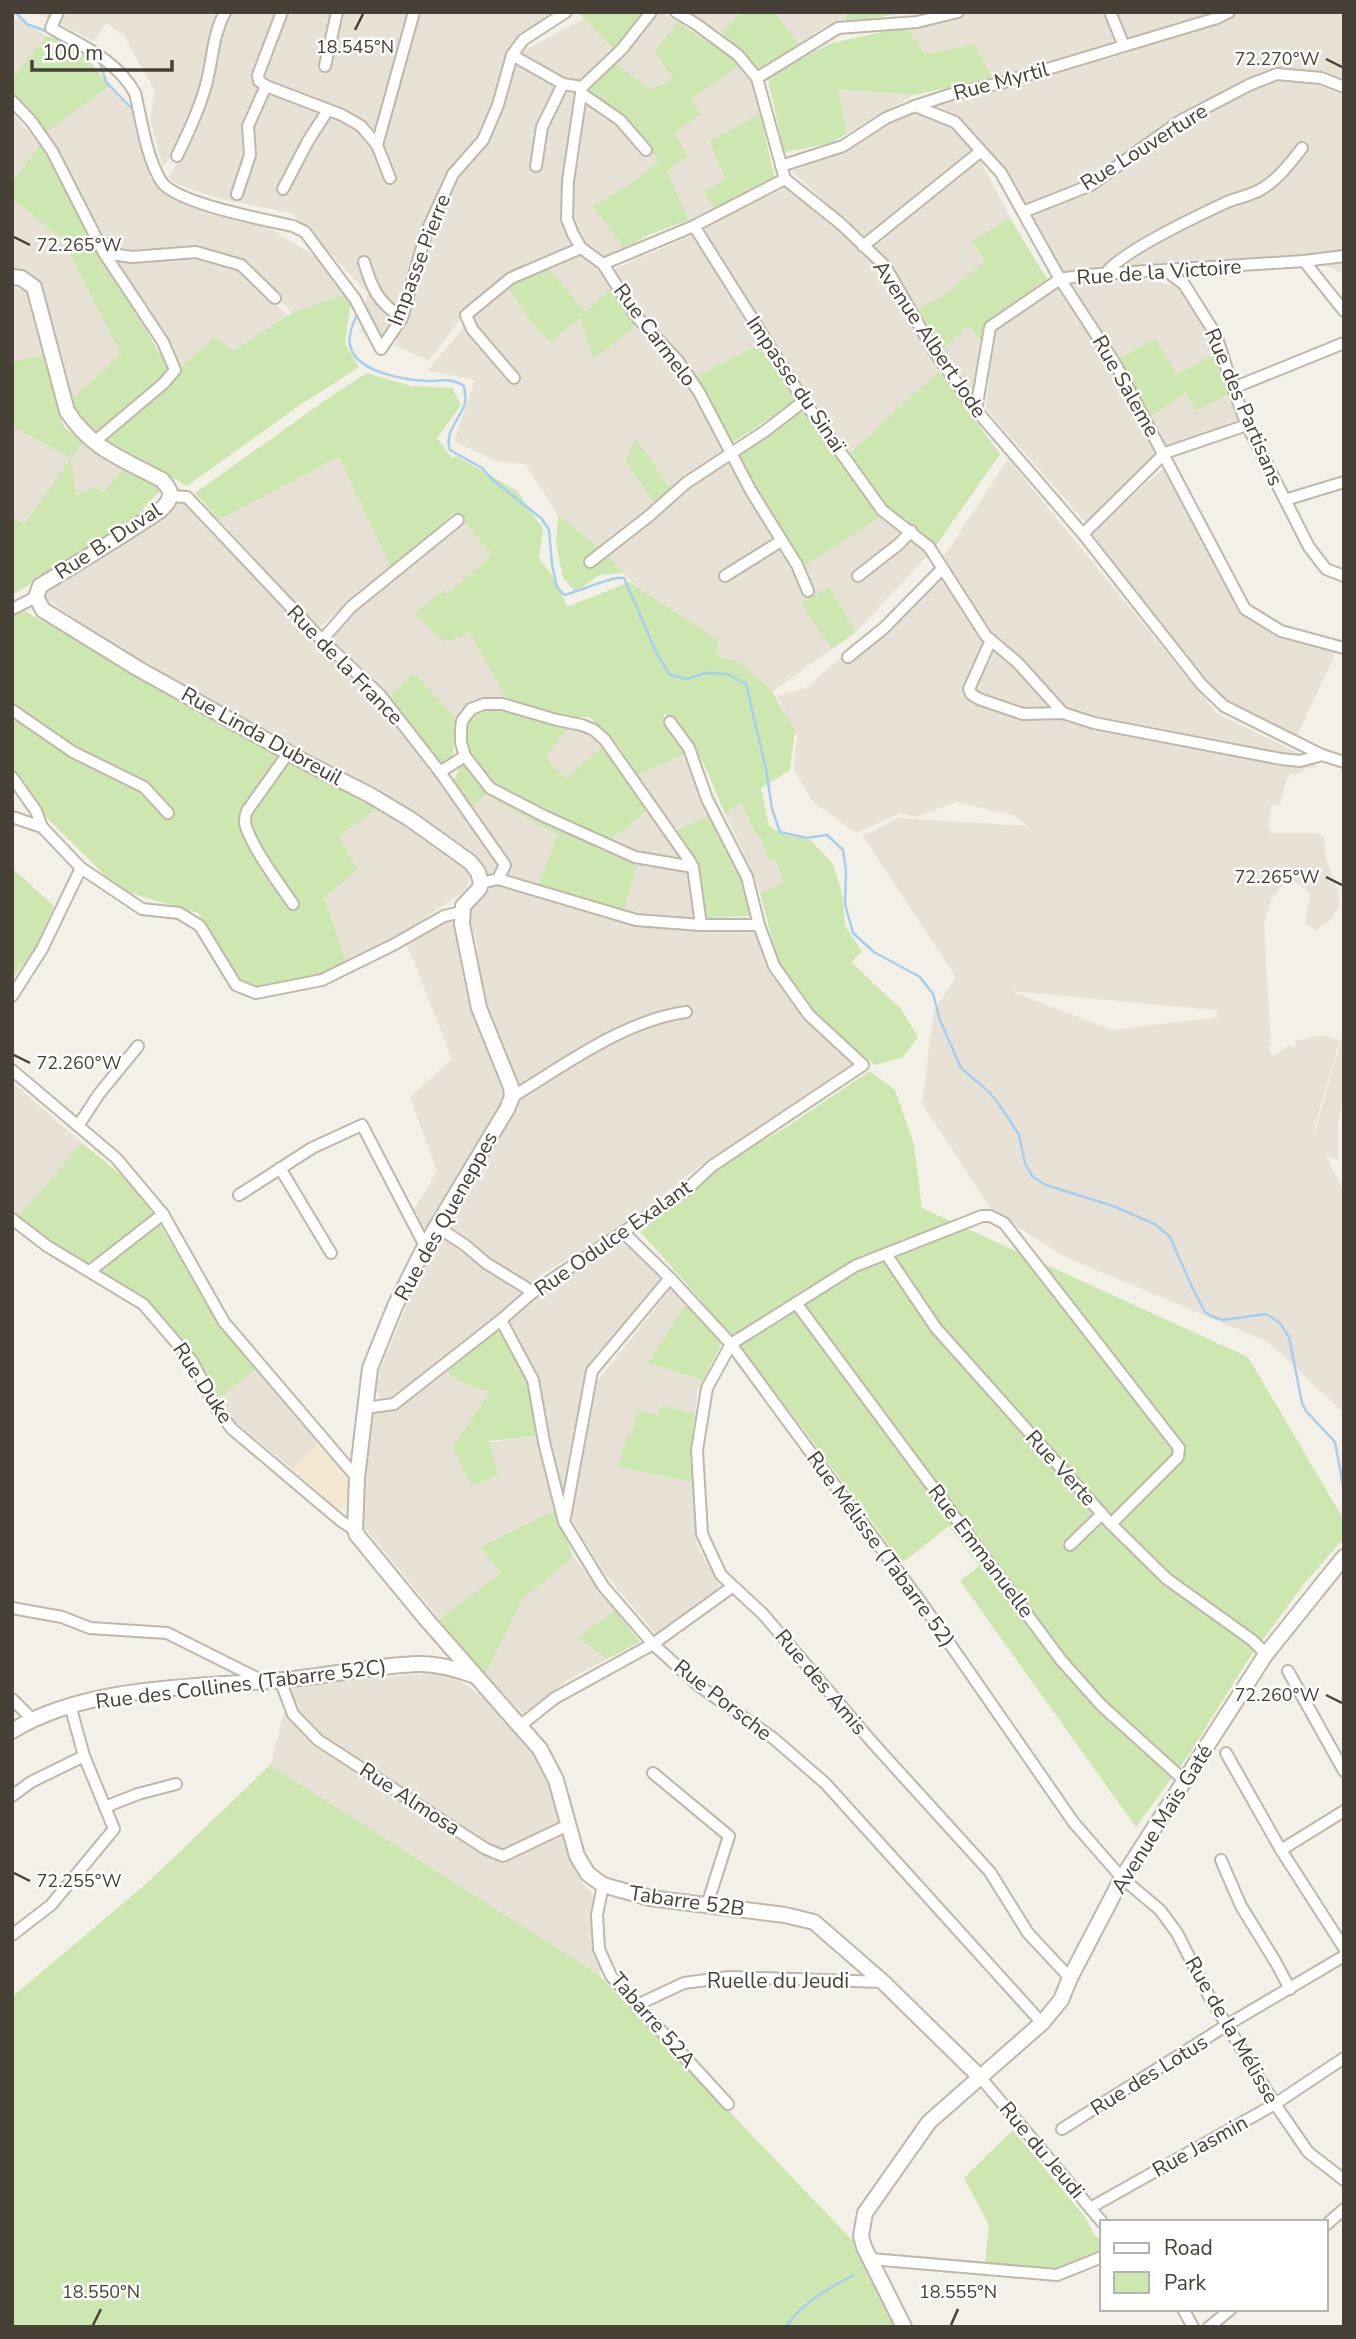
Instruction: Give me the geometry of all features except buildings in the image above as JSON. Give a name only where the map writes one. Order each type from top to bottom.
[{"type":"street","name":"Impasse Pierre","points":[[58,12],[51,28],[106,59],[129,83],[135,93],[152,163],[166,188],[192,201],[293,226],[305,232],[355,299],[381,349],[402,318],[426,233],[453,174],[483,140],[498,105],[512,55]]},
{"type":"street","points":[[177,156],[198,110],[211,64],[213,42],[225,12]]},
{"type":"street","points":[[282,12],[258,75],[259,81],[361,126],[377,145],[390,178]]},
{"type":"street","points":[[325,66],[337,12]]},
{"type":"street","points":[[377,145],[414,12]]},
{"type":"street","points":[[566,12],[523,40],[512,55],[563,84],[582,90],[620,120],[646,150]]},
{"type":"street","points":[[514,378],[472,329],[466,315],[511,278],[581,248],[567,219],[568,181],[582,90],[622,49],[651,12]]},
{"type":"street","points":[[603,264],[694,226],[785,179],[757,78],[738,55],[676,12]]},
{"type":"street","points":[[757,78],[838,28],[916,22],[958,12]]},
{"type":"street","points":[[1110,12],[1124,46]]},
{"type":"street","name":"Rue Myrtil","points":[[781,166],[843,146],[886,118],[915,106],[1001,83],[1229,12]]},
{"type":"street","name":"Rue Louverture","points":[[1024,212],[1091,185],[1180,121],[1249,85],[1277,74],[1321,78],[1344,87]]},
{"type":"street","points":[[536,166],[542,127],[563,84]]},
{"type":"street","points":[[237,194],[250,155],[248,126],[266,86]]},
{"type":"street","points":[[12,101],[31,121],[52,151],[104,253],[163,342],[175,370],[164,383],[93,443]]},
{"type":"street","name":"Rue Saleme","points":[[915,106],[955,122],[1000,173],[1060,279],[1116,365],[1165,453],[1245,609],[1280,631],[1344,648]]},
{"type":"street","points":[[283,189],[328,110]]},
{"type":"street","points":[[1105,274],[1116,261],[1176,228],[1227,202],[1263,188],[1280,175],[1302,148]]},
{"type":"street","points":[[863,246],[981,151]]},
{"type":"street","name":"Avenue Albert Jode","points":[[785,179],[885,266],[934,351],[976,410],[1083,534],[1187,666],[1224,706],[1322,755]]},
{"type":"street","name":"Impasse du Sinaï","points":[[694,226],[804,401],[882,510],[929,547],[986,636],[1018,663],[1063,713]]},
{"type":"street","name":"Rue Carmelo","points":[[581,248],[603,264],[636,316],[678,361],[699,393],[751,491],[797,565],[807,591]]},
{"type":"street","points":[[104,253],[131,257],[196,252],[241,265],[275,298]]},
{"type":"street","name":"Rue de la Victoire","points":[[976,410],[990,327],[1060,279],[1344,257]]},
{"type":"street","points":[[1304,261],[1344,312]]},
{"type":"street","points":[[364,262],[376,294],[383,304],[402,318]]},
{"type":"street","name":"Rue des Partisans","points":[[1166,271],[1184,284],[1216,335],[1247,425],[1309,547],[1325,569],[1344,576]]},
{"type":"street","points":[[12,277],[21,278],[34,286],[67,411],[76,426],[93,443],[162,480],[169,488],[170,496]]},
{"type":"street","points":[[1233,388],[1344,343]]},
{"type":"street","points":[[590,562],[686,483],[804,401]]},
{"type":"street","points":[[1083,534],[1165,453],[1247,425]]},
{"type":"street","points":[[1285,500],[1344,482]]},
{"type":"street","name":"Rue B. Duval","points":[[12,609],[36,597],[40,586],[160,510],[170,496]]},
{"type":"street","name":"Rue de la France","points":[[170,496],[187,497],[322,640],[380,695],[440,772],[505,865],[498,879]]},
{"type":"street","points":[[322,640],[351,607],[458,520]]},
{"type":"street","points":[[858,576],[899,544],[911,531]]},
{"type":"street","points":[[725,576],[781,541]]},
{"type":"street","points":[[848,657],[884,628],[942,569]]},
{"type":"street","name":"Rue Linda Dubreuil","points":[[36,597],[43,610],[80,635],[410,819],[470,862],[478,872],[481,883]]},
{"type":"street","points":[[991,640],[969,689],[971,694],[979,699],[1023,714],[1063,713],[1105,726],[1281,759],[1300,761],[1322,755],[1344,762]]},
{"type":"street","points":[[693,867],[635,857],[490,788],[466,757],[461,743],[462,721],[471,709],[484,704],[502,704],[594,730],[605,740],[693,867],[701,925]]},
{"type":"street","points":[[12,710],[74,752],[144,787],[168,813]]},
{"type":"street","points":[[670,722],[690,748],[707,799],[747,877],[759,925],[701,925],[626,918],[498,879],[481,883],[461,912],[479,1008],[512,1097],[623,1031],[662,1015],[686,1012]]},
{"type":"street","points":[[289,752],[247,811],[245,818],[246,827],[269,869],[293,904]]},
{"type":"street","points":[[440,772],[466,757]]},
{"type":"street","points":[[12,777],[37,811],[43,827],[81,868],[142,909],[179,912],[200,926],[236,985],[256,993],[322,980],[444,916],[461,912]]},
{"type":"street","points":[[12,817],[43,827]]},
{"type":"street","points":[[12,996],[42,949],[81,868]]},
{"type":"street","name":"Rue Odulce Exalant","points":[[365,1408],[394,1404],[533,1292],[624,1233],[685,1191],[712,1166],[863,1065],[809,1015],[774,966],[759,925]]},
{"type":"street","points":[[78,1126],[99,1094],[138,1046]]},
{"type":"street","points":[[12,1070],[116,1158],[163,1214],[224,1322],[357,1478]]},
{"type":"street","name":"Rue des Queneppes","points":[[355,1530],[357,1478],[370,1368],[395,1306],[425,1246],[512,1097]]},
{"type":"street","points":[[239,1195],[312,1148],[362,1125],[425,1246]]},
{"type":"street","points":[[280,1168],[331,1253]]},
{"type":"street","points":[[90,1271],[163,1214]]},
{"type":"street","points":[[731,1344],[855,1266],[982,1216],[990,1216],[1004,1223],[1179,1448],[1178,1457],[1111,1524]]},
{"type":"street","name":"Rue Duke","points":[[12,1219],[47,1246],[143,1304],[192,1361],[218,1411],[232,1429],[355,1530]]},
{"type":"street","points":[[436,1226],[486,1263],[533,1292]]},
{"type":"street","name":"Rue Mélisse (Tabarre 52)","points":[[624,1233],[731,1344],[925,1608],[1073,1822],[1122,1878]]},
{"type":"street","name":"Rue Verte","points":[[886,1254],[936,1328],[1111,1524],[1167,1579],[1252,1640],[1266,1654]]},
{"type":"street","points":[[564,1522],[592,1371],[670,1278]]},
{"type":"street","name":"Rue Emmanuelle","points":[[796,1303],[1061,1660],[1101,1705],[1185,1781]]},
{"type":"street","name":"Rue Porsche","points":[[501,1320],[533,1380],[544,1441],[564,1522],[603,1586],[653,1644],[699,1686],[773,1738],[825,1783],[1042,2022]]},
{"type":"street","name":"Rue des Amis","points":[[731,1344],[707,1388],[697,1450],[702,1534],[721,1575],[763,1614],[872,1742],[990,1872],[1028,1933],[1070,1978]]},
{"type":"street","points":[[339,1457],[352,1455],[361,1445]]},
{"type":"street","points":[[1070,1545],[1102,1514]]},
{"type":"street","name":"Tabarre 52B","points":[[355,1530],[391,1577],[540,1749],[556,1780],[577,1856],[588,1874],[603,1885],[650,1898],[785,1915],[814,1922],[883,1982],[981,2078]]},
{"type":"street","name":"Avenue Maïs Gaté","points":[[904,2327],[861,2236],[865,2213],[929,2122],[1042,2022],[1061,2000],[1122,1878],[1266,1654],[1344,1557]]},
{"type":"street","points":[[521,1725],[555,1698],[653,1644],[732,1587]]},
{"type":"street","points":[[12,1608],[62,1617],[90,1628],[167,1633],[263,1681]]},
{"type":"street","name":"Rue des Collines (Tabarre 52C)","points":[[12,1731],[32,1719],[70,1705],[143,1692],[417,1664],[449,1667],[475,1675]]},
{"type":"street","points":[[1288,1671],[1344,1771]]},
{"type":"street","name":"Rue Almosa","points":[[280,1680],[293,1714],[318,1740],[486,1849],[503,1856],[568,1825]]},
{"type":"street","points":[[12,1699],[32,1719]]},
{"type":"street","points":[[12,1935],[51,1905],[114,1829],[84,1756],[70,1705]]},
{"type":"street","points":[[1226,1753],[1281,1850],[1344,1948]]},
{"type":"street","points":[[12,1796],[31,1782],[84,1756]]},
{"type":"street","points":[[653,1773],[729,1836],[707,1905]]},
{"type":"street","points":[[105,1807],[176,1784]]},
{"type":"street","points":[[1281,1850],[1344,1811]]},
{"type":"street","points":[[1221,1860],[1241,1906],[1290,1989]]},
{"type":"street","name":"Rue de la Mélisse","points":[[1122,1878],[1160,1910],[1177,1933],[1203,1985],[1275,2104],[1308,2152],[1344,2180]]},
{"type":"street","name":"Tabarre 52A","points":[[603,1885],[597,1915],[599,1949],[611,1976],[727,2104]]},
{"type":"street","name":"Rue des Lotus","points":[[1062,2129],[1344,1955]]},
{"type":"street","name":"Ruelle du Jeudi","points":[[637,2005],[684,1983],[729,1977],[883,1982]]},
{"type":"street","name":"Rue Jasmin","points":[[1090,2207],[1275,2104],[1344,2057]]},
{"type":"street","name":"Rue du Jeudi","points":[[981,2078],[1100,2220]]},
{"type":"street","points":[[1328,2223],[1344,2209]]},
{"type":"street","points":[[871,2259],[1057,2274],[1100,2259]]},
{"type":"street","points":[[1184,2311],[1193,2327]]},
{"type":"street","points":[[1209,2327],[1229,2311]]},
{"type":"shaded area","points":[[34,12],[223,12],[194,113],[163,168],[150,119],[155,91],[124,36],[106,23],[94,41]]},
{"type":"shaded area","points":[[229,12],[570,12],[573,15],[537,30],[511,54],[481,138],[450,174],[389,343],[360,333],[368,293],[291,213],[220,199],[177,184],[169,178],[190,135],[216,37]]},
{"type":"shaded area","points":[[654,12],[662,12],[678,22],[655,51],[674,78],[649,90],[614,61]]},
{"type":"shaded area","points":[[687,12],[743,12],[721,32]]},
{"type":"shaded area","points":[[774,12],[845,12],[847,23],[824,27],[799,44]]},
{"type":"shaded area","points":[[970,12],[1208,14],[993,78],[974,44],[925,54],[906,27]]},
{"type":"shaded area","points":[[1233,12],[1344,12],[1344,82],[1276,70],[1178,115],[1089,181],[1026,207],[1002,169],[962,119],[933,103],[1022,83],[1071,64],[1106,60]]},
{"type":"shaded area","points":[[17,18],[46,36],[12,79],[12,23]]},
{"type":"shaded area","points":[[583,19],[614,49],[580,82],[565,80],[518,54]]},
{"type":"shaded area","points":[[514,64],[559,87],[577,89],[560,216],[573,247],[511,275],[475,299],[429,361],[395,345],[429,234],[454,175],[486,140]]},
{"type":"shaded area","points":[[741,64],[755,82],[760,114],[709,141],[725,179],[704,192],[714,209],[689,220],[667,171],[687,157],[674,133],[690,100]]},
{"type":"shaded area","points":[[1274,81],[1318,85],[1344,95],[1344,273],[1303,257],[1063,275],[1030,214],[1092,189],[1181,125]]},
{"type":"shaded area","points":[[109,86],[138,119],[150,178],[171,193],[210,210],[268,227],[316,257],[352,292],[292,313],[242,260],[200,248],[123,251],[104,245],[47,132]]},
{"type":"shaded area","points":[[839,89],[914,95],[846,134]]},
{"type":"shaded area","points":[[584,90],[621,117],[660,161],[630,184],[594,206],[624,249],[605,260],[580,242],[570,220],[570,182]]},
{"type":"shaded area","points":[[915,110],[953,126],[979,158],[1010,218],[972,241],[986,261],[946,294],[918,309],[886,260],[792,171],[844,150]]},
{"type":"shaded area","points":[[12,113],[40,145],[12,182]]},
{"type":"shaded area","points":[[787,187],[839,227],[883,269],[939,371],[849,454],[762,327],[700,228]]},
{"type":"shaded area","points":[[12,198],[62,239],[121,354],[71,400],[37,278],[12,268]]},
{"type":"shaded area","points":[[693,235],[759,345],[694,377],[630,299],[614,269]]},
{"type":"shaded area","points":[[580,253],[602,268],[613,286],[586,312],[547,267]]},
{"type":"shaded area","points":[[110,258],[190,259],[235,267],[288,316],[233,352],[178,370]]},
{"type":"shaded area","points":[[1143,279],[1177,286],[1213,336],[1218,353],[1177,374],[1116,360],[1065,281]]},
{"type":"shaded area","points":[[507,285],[531,322],[549,343],[580,318],[638,324],[680,372],[726,451],[671,489],[636,438],[625,462],[654,503],[599,548],[558,515],[525,464],[496,461],[454,441],[475,380],[427,371],[482,305]]},
{"type":"shaded area","points":[[1056,286],[1114,367],[1161,452],[1088,525],[986,409],[994,329]]},
{"type":"shaded area","points":[[12,287],[30,292],[43,355],[12,362]]},
{"type":"shaded area","points":[[968,324],[980,341],[979,368],[973,392],[943,350]]},
{"type":"shaded area","points":[[1186,392],[1231,392],[1241,423],[1166,447],[1149,418]]},
{"type":"shaded area","points":[[12,426],[71,458],[84,442],[125,468],[101,493],[76,495],[71,459],[25,524],[12,518]]},
{"type":"shaded area","points":[[339,457],[391,568],[318,628],[219,520]]},
{"type":"shaded area","points":[[1008,459],[1217,714],[1313,760],[1317,767],[1291,774],[1286,780],[1280,804],[1271,806],[1269,825],[1271,833],[1315,833],[1324,836],[1326,859],[1340,904],[1331,920],[1316,930],[1305,924],[1310,893],[1289,877],[1271,900],[1264,924],[1271,1047],[1267,1046],[1273,1057],[1288,1045],[1294,1047],[1294,1041],[1322,1035],[1340,1040],[1314,1135],[1341,1041],[1344,1041],[1344,1090],[1338,1124],[1338,1160],[1326,1156],[1344,1191],[1344,1413],[1268,1342],[1063,1256],[992,1210],[922,1104],[934,1010],[956,977],[863,836],[898,818],[1028,826],[1013,815],[957,802],[915,817],[901,813],[856,833],[813,802],[794,769],[797,736],[777,696],[806,688],[903,603],[948,550]],"holes":[[[1010,991],[1215,1010],[1219,1017],[1112,1030]]]},
{"type":"shaded area","points":[[731,461],[794,575],[880,517],[930,553],[856,632],[829,587],[802,604],[832,649],[772,692],[742,663],[715,656],[718,640],[638,588],[603,551],[685,489]]},
{"type":"shaded area","points":[[1166,466],[1244,612],[1297,643],[1336,652],[1296,738],[1217,695],[1091,533]]},
{"type":"shaded area","points":[[172,497],[187,503],[375,698],[437,774],[488,844],[499,867],[489,876],[479,861],[347,773],[139,664],[39,594]]},
{"type":"shaded area","points":[[464,521],[492,555],[448,595],[444,591],[483,653],[506,697],[475,701],[455,717],[413,672],[388,699],[330,641],[346,619]]},
{"type":"shaded area","points":[[569,728],[591,734],[603,746],[566,779],[545,757]]},
{"type":"shaded area","points":[[685,754],[709,815],[677,830],[636,776]]},
{"type":"shaded area","points":[[485,793],[540,826],[559,834],[538,886],[502,877],[508,865],[472,808]]},
{"type":"shaded area","points":[[741,803],[756,837],[760,835],[770,859],[774,858],[785,883],[760,893],[725,814]]},
{"type":"shaded area","points":[[377,808],[467,869],[470,879],[463,892],[390,942],[346,961],[324,898],[358,870],[339,837]]},
{"type":"shaded area","points":[[648,810],[681,845],[685,864],[635,855],[610,841]]},
{"type":"shaded area","points":[[638,862],[690,872],[695,921],[623,913]]},
{"type":"shaded area","points":[[499,883],[646,926],[756,931],[771,974],[811,1023],[857,1065],[706,1161],[628,1223],[542,1274],[472,1338],[384,1402],[373,1386],[436,1235],[517,1094],[481,1005],[477,944],[464,908]]},
{"type":"shaded area","points":[[457,914],[508,1090],[423,1231],[412,1213],[437,1171],[410,1097],[452,1059],[407,944]]},
{"type":"shaded area","points":[[12,1082],[82,1143],[18,1217],[12,1214]]},
{"type":"shaded area","points":[[623,1238],[665,1280],[589,1368],[565,1499],[548,1445],[540,1379],[508,1320],[557,1281]]},
{"type":"shaded area","points":[[673,1286],[687,1302],[648,1363],[703,1380],[698,1389],[695,1413],[662,1406],[657,1415],[629,1434],[618,1467],[693,1482],[696,1543],[720,1588],[656,1634],[605,1574],[570,1517],[597,1382]]},
{"type":"shaded area","points":[[256,1369],[319,1443],[292,1469],[232,1419],[219,1398]]},
{"type":"shaded area","points":[[445,1370],[459,1382],[490,1392],[452,1447],[540,1436],[555,1510],[480,1547],[501,1573],[439,1619],[363,1525],[367,1413]]},
{"type":"shaded area","points":[[319,1443],[353,1484],[351,1502],[338,1510],[292,1469]]},
{"type":"shaded area","points":[[573,1556],[615,1610],[578,1638],[607,1659],[567,1680],[526,1717],[485,1675],[522,1600]]},
{"type":"shaded area","points":[[448,1673],[503,1710],[542,1755],[568,1846],[581,1882],[591,1892],[595,1903],[590,1939],[604,1969],[598,1974],[270,1765],[291,1687]]},
{"type":"green space","points":[[577,12],[644,12],[614,49]]},
{"type":"green space","points":[[743,12],[774,12],[799,44],[760,72],[721,32]]},
{"type":"green space","points":[[845,12],[908,12],[847,23]]},
{"type":"green space","points":[[678,22],[741,64],[690,100],[701,114],[674,133],[688,156],[667,171],[689,220],[648,235],[624,249],[593,206],[630,184],[660,161],[621,117],[584,90],[614,61],[649,90],[673,79],[655,51]]},
{"type":"green space","points":[[906,27],[925,54],[974,44],[993,78],[914,95],[839,89],[846,134],[828,144],[784,152],[767,75],[832,43]]},
{"type":"green space","points":[[46,36],[75,42],[109,86],[47,132],[12,92],[12,79]]},
{"type":"green space","points":[[760,114],[775,179],[714,209],[704,192],[725,179],[709,141]]},
{"type":"green space","points":[[40,145],[167,366],[164,378],[95,432],[79,421],[71,400],[121,354],[62,239],[12,198],[12,182]]},
{"type":"green space","points":[[1010,218],[1047,279],[990,319],[980,341],[968,325],[943,350],[918,309],[946,294],[985,261],[972,241]]},
{"type":"green space","points":[[547,267],[586,312],[613,286],[638,324],[594,359],[580,318],[550,343],[531,322],[507,285]]},
{"type":"green space","points":[[352,292],[345,344],[359,367],[297,407],[187,486],[104,439],[214,337],[233,351],[292,313]]},
{"type":"green space","points":[[1155,339],[1177,374],[1218,353],[1231,392],[1196,411],[1186,392],[1149,418],[1116,360]]},
{"type":"green space","points":[[759,345],[796,401],[732,443],[694,377]]},
{"type":"green space","points":[[43,355],[64,427],[84,442],[71,458],[12,426],[12,362]]},
{"type":"green space","points":[[939,371],[1000,454],[933,550],[886,506],[849,454]]},
{"type":"green space","points":[[367,373],[411,386],[452,388],[461,405],[437,438],[452,458],[457,456],[517,491],[543,529],[539,558],[556,581],[567,607],[629,582],[718,640],[716,656],[742,663],[772,692],[795,730],[790,770],[761,788],[769,826],[785,835],[810,840],[833,864],[842,894],[845,926],[862,952],[851,962],[901,1009],[918,1037],[903,1057],[875,1065],[821,1021],[779,965],[760,893],[784,882],[774,858],[770,860],[741,803],[725,814],[694,746],[664,713],[663,724],[685,754],[636,776],[620,747],[589,717],[547,717],[508,701],[469,631],[460,638],[443,641],[414,613],[444,590],[448,594],[492,555],[454,513],[391,568],[339,457],[219,520],[195,493]]},
{"type":"green space","points":[[800,407],[880,517],[803,567],[770,517],[736,453]]},
{"type":"green space","points":[[636,438],[671,489],[654,503],[625,461]]},
{"type":"green space","points":[[71,458],[76,495],[97,487],[102,493],[125,468],[158,485],[159,492],[127,525],[12,595],[12,518],[25,524]]},
{"type":"green space","points":[[558,515],[603,551],[624,573],[599,575],[576,592],[563,578],[556,543]]},
{"type":"green space","points":[[829,587],[856,632],[832,649],[801,604]]},
{"type":"green space","points":[[14,605],[377,808],[339,837],[358,870],[324,898],[346,961],[320,975],[255,987],[237,979],[198,913],[120,890],[47,818],[12,766]]},
{"type":"green space","points":[[413,672],[455,717],[453,757],[441,765],[388,699]]},
{"type":"green space","points":[[471,709],[507,712],[569,728],[545,757],[566,779],[603,746],[648,810],[599,849],[638,862],[623,913],[538,886],[558,834],[486,794],[472,808],[452,782],[461,761],[461,721]]},
{"type":"green space","points":[[709,815],[739,870],[754,916],[703,918],[694,861],[677,830]]},
{"type":"green space","points":[[12,868],[54,906],[35,950],[12,978]]},
{"type":"green space","points":[[870,1071],[895,1090],[914,1144],[922,1208],[1248,1357],[1344,1520],[1344,1538],[1303,1585],[1246,1663],[1190,1753],[1136,1827],[960,1581],[979,1566],[949,1526],[902,1563],[743,1352],[640,1232],[725,1163],[785,1128]]},
{"type":"green space","points":[[82,1143],[128,1181],[154,1215],[90,1266],[35,1232],[18,1217]]},
{"type":"green space","points":[[160,1225],[221,1327],[256,1369],[219,1398],[194,1360],[147,1300],[98,1269]]},
{"type":"green space","points":[[687,1302],[722,1343],[703,1380],[648,1363]]},
{"type":"green space","points":[[501,1327],[528,1380],[540,1436],[488,1441],[499,1474],[472,1486],[452,1447],[490,1392],[459,1382],[445,1370]]},
{"type":"green space","points":[[662,1406],[695,1413],[690,1457],[693,1482],[618,1467],[628,1434],[632,1434],[637,1410],[657,1415]]},
{"type":"green space","points":[[555,1510],[573,1556],[522,1600],[485,1675],[439,1619],[501,1573],[480,1547]]},
{"type":"green space","points":[[615,1610],[640,1642],[607,1659],[578,1638]]},
{"type":"green space","points":[[270,1765],[598,1974],[854,2242],[898,2327],[12,2327],[12,1997],[146,1884]]},
{"type":"green space","points":[[1013,2130],[1084,2216],[1095,2236],[1100,2240],[1100,2254],[1094,2258],[1052,2271],[985,2263],[989,2225],[964,2178]]},
{"type":"waterway","points":[[15,12],[27,24],[48,32]]},
{"type":"waterway","points":[[100,62],[106,82],[136,113]]},
{"type":"waterway","points":[[265,215],[283,219]]},
{"type":"waterway","points":[[358,312],[350,344],[353,354],[370,368],[394,376],[428,381],[450,380],[464,386],[465,403],[449,437],[450,450],[482,468],[541,518],[549,530],[557,587],[564,595],[612,579],[624,578],[657,654],[670,675],[687,679],[705,673],[727,674],[746,684],[766,769],[772,809],[780,832],[807,838],[827,835],[843,850],[846,870],[845,904],[853,933],[874,952],[920,977],[933,994],[940,1020],[961,1068],[999,1104],[1019,1135],[1025,1163],[1033,1177],[1046,1185],[1113,1206],[1155,1224],[1170,1237],[1192,1287],[1205,1312],[1211,1316],[1223,1320],[1266,1314],[1280,1323],[1289,1337],[1302,1403],[1306,1411],[1335,1442],[1344,1491]]},
{"type":"waterway","points":[[786,2327],[807,2304],[854,2275]]}]
